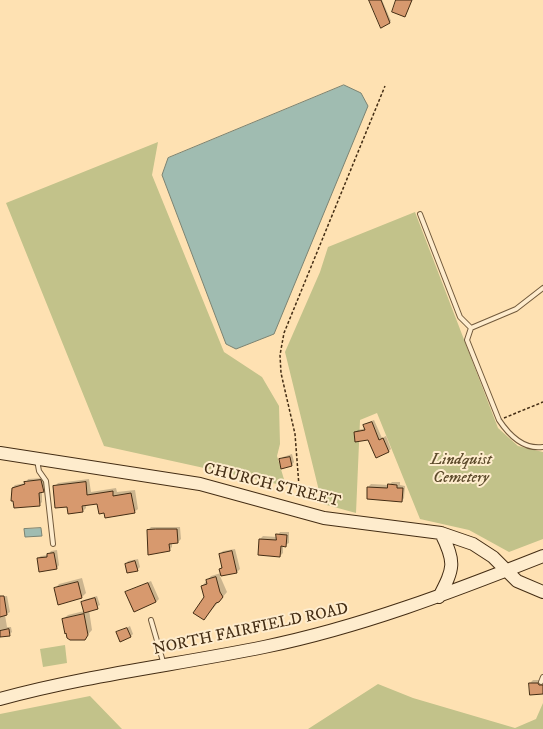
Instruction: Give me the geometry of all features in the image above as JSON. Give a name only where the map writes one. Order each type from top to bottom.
[{"type":"main road","name":"CHURCH STREET","points":[[0,452],[200,484],[324,518],[441,533],[473,544],[493,557],[517,581],[543,592]]},
{"type":"main road","points":[[439,597],[450,575],[451,566],[448,549],[441,533]]},
{"type":"main road","name":"NORTH FAIRFIELD ROAD","points":[[0,699],[51,685],[265,647],[352,626],[439,597],[543,556]]},
{"type":"lane","points":[[420,214],[460,317],[471,328]]},
{"type":"lane","points":[[543,288],[516,309],[471,328],[467,340],[499,420],[516,440],[525,445],[543,447]]},
{"type":"lane","points":[[37,458],[39,471],[46,481],[53,544]]},
{"type":"lane","points":[[152,620],[164,665]]},
{"type":"lane","points":[[541,682],[543,677]]},
{"type":"path","points":[[299,486],[295,434],[281,372],[280,356],[284,333],[385,86]]},
{"type":"path","points":[[499,420],[543,402]]},
{"type":"green space","points":[[158,142],[152,175],[224,352],[262,377],[279,406],[280,444],[277,456],[286,486],[104,446],[6,203]]},
{"type":"green space","name":"Lindquist Cemetery","points":[[415,212],[498,428],[518,446],[543,452],[543,539],[509,552],[469,530],[420,519],[377,413],[360,420],[356,513],[323,504],[320,495],[285,352],[320,272],[328,247]]},
{"type":"green space","points":[[65,645],[67,663],[43,667],[40,649]]},
{"type":"green space","points":[[378,684],[413,698],[515,728],[536,719],[543,703],[543,729],[308,729]]},
{"type":"green space","points":[[90,696],[122,729],[0,729],[0,714]]},
{"type":"shaded area","points":[[344,85],[361,93],[368,106],[274,334],[236,349],[226,344],[162,175],[168,158]]},
{"type":"shaded area","points":[[41,528],[42,536],[25,537],[24,529]]},
{"type":"building","points":[[369,0],[381,0],[390,23],[381,28]]},
{"type":"building","points":[[396,0],[412,0],[405,17],[392,12]]},
{"type":"building","points":[[372,422],[379,440],[383,438],[389,452],[376,458],[368,440],[355,442],[354,432],[365,430],[363,425]]},
{"type":"building","points":[[290,457],[292,466],[281,469],[279,459]]},
{"type":"building","points":[[41,480],[44,492],[39,493],[40,506],[14,508],[13,501],[11,501],[12,488],[25,484],[24,482]]},
{"type":"building","points":[[86,482],[87,495],[113,491],[113,496],[131,493],[135,513],[105,518],[104,513],[99,514],[97,504],[82,506],[83,512],[68,514],[67,507],[55,508],[53,486]]},
{"type":"building","points":[[388,484],[397,485],[397,488],[403,488],[402,502],[367,499],[367,487],[387,488]]},
{"type":"building","points":[[177,529],[178,543],[169,544],[170,551],[148,555],[147,530]]},
{"type":"building","points":[[276,534],[287,535],[286,547],[281,546],[280,557],[258,555],[259,539],[276,540]]},
{"type":"building","points":[[232,551],[237,573],[221,576],[219,569],[222,568],[219,554]]},
{"type":"building","points":[[54,553],[57,569],[39,572],[37,558],[47,557],[47,554]]},
{"type":"building","points":[[135,561],[138,571],[127,573],[125,564]]},
{"type":"building","points":[[216,577],[223,597],[216,603],[204,620],[193,613],[204,597],[201,586],[207,584],[206,580]]},
{"type":"building","points":[[78,582],[82,598],[58,605],[54,588]]},
{"type":"building","points":[[148,583],[156,602],[134,612],[125,592]]},
{"type":"building","points":[[0,596],[4,596],[7,615],[0,617]]},
{"type":"building","points":[[95,598],[98,609],[84,613],[81,602]]},
{"type":"building","points":[[84,614],[88,635],[85,640],[70,640],[67,638],[66,633],[65,634],[62,619]]},
{"type":"building","points":[[127,628],[131,637],[120,642],[116,632]]},
{"type":"building","points":[[9,629],[10,636],[0,637],[0,631]]},
{"type":"building","points":[[529,683],[538,683],[539,685],[543,685],[543,694],[530,695]]}]
